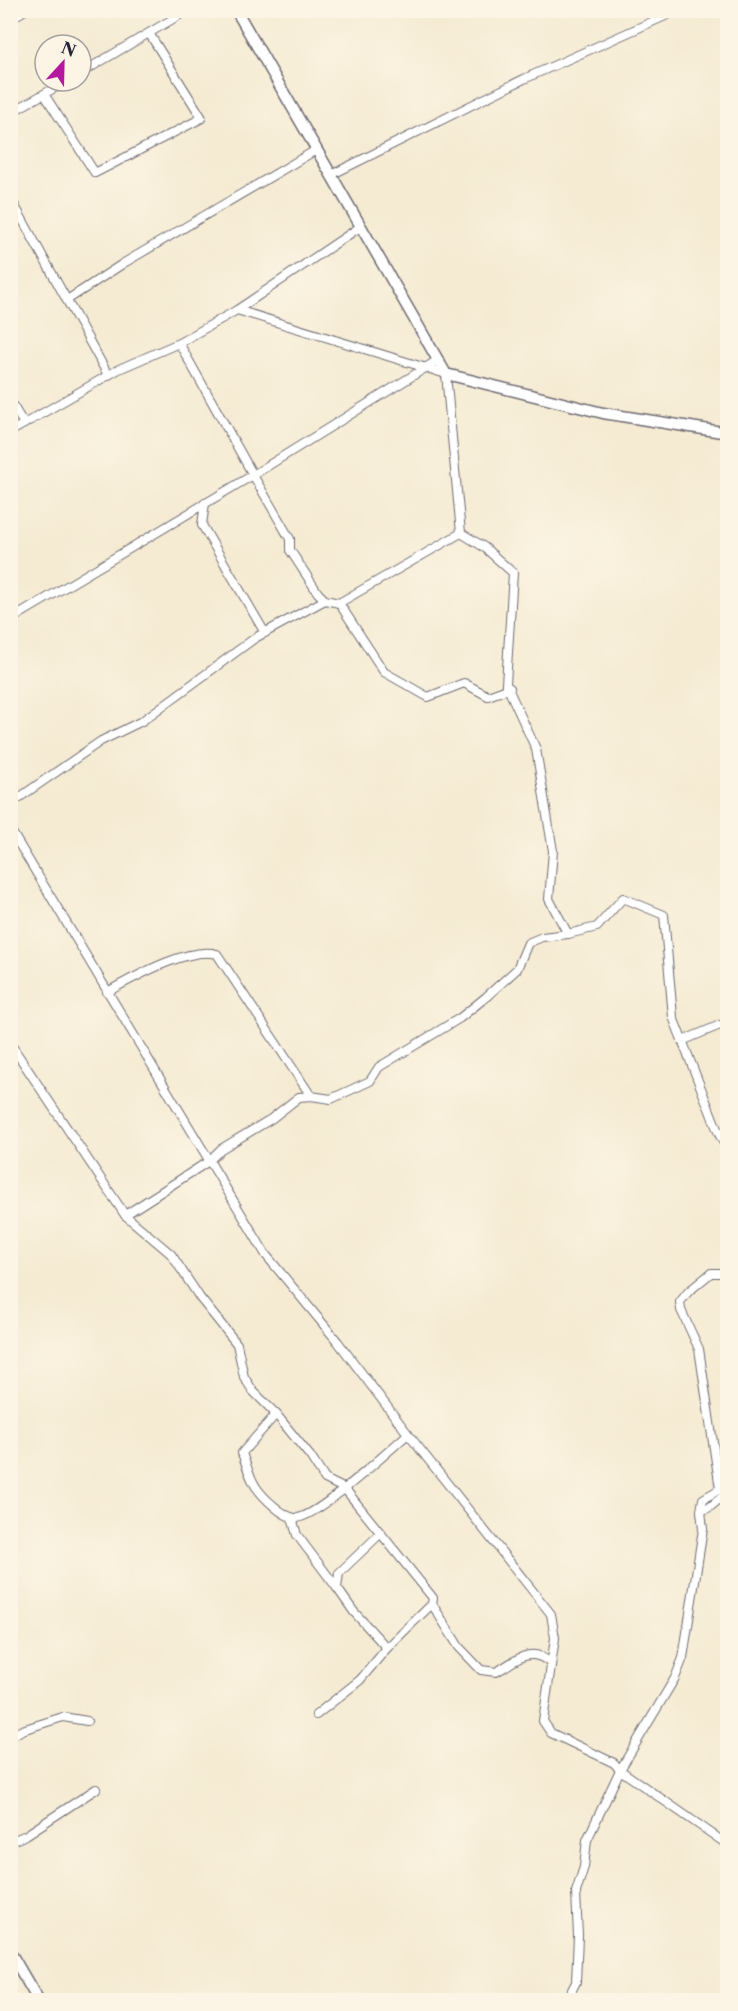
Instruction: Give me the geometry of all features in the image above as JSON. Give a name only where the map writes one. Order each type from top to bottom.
[{"type":"street","points":[[10,19],[25,10]]},
{"type":"street","points":[[93,66],[188,10]]},
{"type":"street","points":[[236,10],[446,374],[460,533]]},
{"type":"street","points":[[331,175],[525,79],[674,12],[688,10]]},
{"type":"street","points":[[10,113],[44,94],[95,173],[202,118],[149,33]]},
{"type":"street","points":[[67,300],[124,263],[316,150]]},
{"type":"street","points":[[11,197],[108,375]]},
{"type":"street","points":[[10,432],[108,375],[180,343],[237,310],[360,227]]},
{"type":"street","points":[[237,310],[446,374],[603,413],[728,433]]},
{"type":"street","points":[[180,343],[290,539],[290,549],[324,600],[339,603],[460,533]]},
{"type":"street","points":[[10,620],[253,475],[438,360]]},
{"type":"street","points":[[10,401],[24,424]]},
{"type":"street","points":[[205,503],[202,525],[265,633]]},
{"type":"street","points":[[460,533],[484,547],[513,573],[506,684],[510,688],[536,749],[553,851],[549,899],[568,934]]},
{"type":"street","points":[[10,804],[101,741],[142,721],[265,633],[324,600]]},
{"type":"street","points":[[339,603],[384,672],[428,697],[464,683],[488,696],[510,688]]},
{"type":"street","points":[[10,829],[266,1255],[338,1342],[551,1614],[555,1638],[543,1722],[551,1733],[614,1763],[620,1770],[728,1845]]},
{"type":"street","points":[[125,1215],[209,1161],[221,1149],[271,1119],[299,1097],[331,1099],[370,1081],[379,1067],[460,1018],[486,997],[517,969],[528,943],[542,937],[597,927],[623,898],[664,915],[670,1008],[719,1134],[728,1150]]},
{"type":"street","points":[[107,992],[148,970],[178,959],[201,953],[217,954],[311,1096]]},
{"type":"street","points":[[682,1041],[720,1025],[728,1028]]},
{"type":"street","points":[[10,1043],[125,1215],[171,1254],[194,1290],[237,1344],[244,1377],[253,1391],[276,1414],[326,1479],[345,1489],[433,1598],[432,1604],[387,1648],[360,1680],[316,1715]]},
{"type":"street","points":[[567,2001],[576,1982],[578,1936],[576,1892],[584,1867],[587,1840],[620,1770],[675,1678],[683,1658],[703,1528],[701,1511],[703,1499],[720,1489],[699,1349],[681,1310],[680,1302],[688,1292],[711,1273],[728,1273]]},
{"type":"street","points":[[276,1414],[242,1453],[256,1487],[279,1510],[292,1518],[302,1518],[345,1489],[408,1434]]},
{"type":"street","points":[[701,1511],[728,1492]]},
{"type":"street","points":[[292,1518],[297,1535],[354,1612],[387,1648]]},
{"type":"street","points":[[337,1588],[339,1573],[381,1533]]},
{"type":"street","points":[[432,1604],[459,1647],[481,1670],[496,1672],[518,1657],[533,1655],[546,1659],[550,1663]]},
{"type":"street","points":[[10,1737],[22,1730],[63,1718],[87,1721]]},
{"type":"street","points":[[10,1842],[26,1835],[96,1790]]},
{"type":"street","points":[[10,1952],[38,2001]]}]
